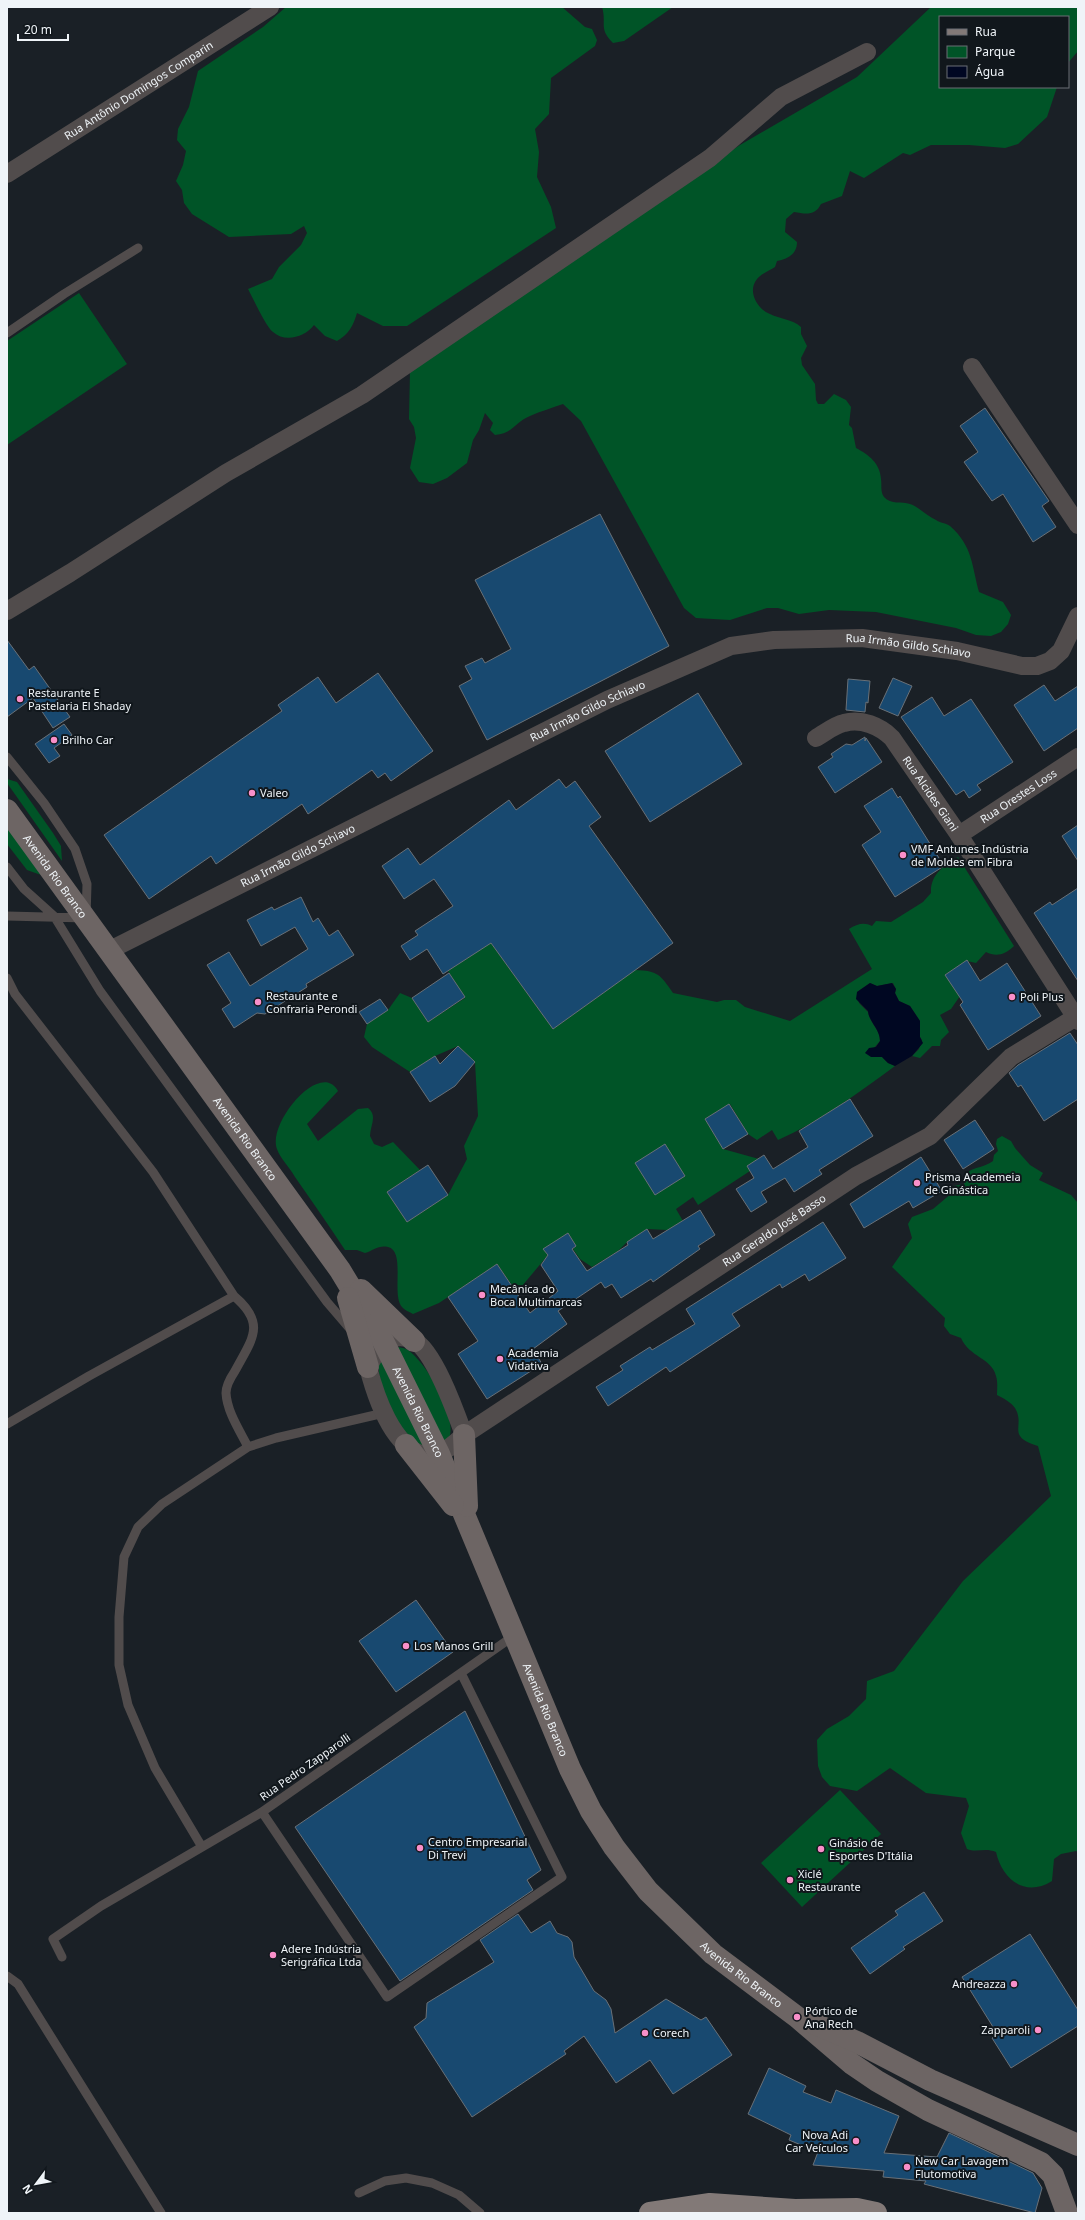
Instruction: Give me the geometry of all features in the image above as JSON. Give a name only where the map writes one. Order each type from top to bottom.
[{"type":"main road","name":"Avenida Rio Branco","points":[[7,810],[110,950],[340,1270],[383,1341],[439,1454],[570,1770],[591,1812],[614,1847],[648,1891],[713,1954],[797,2017],[852,2064],[877,2081],[928,2110],[1041,2163],[1053,2175],[1067,2213]]},
{"type":"main road","points":[[340,1270],[368,1367]]},
{"type":"main road","points":[[340,1270],[414,1341]]},
{"type":"main road","points":[[464,1435],[468,1523]]},
{"type":"main road","points":[[406,1445],[468,1523]]},
{"type":"main road","name":"Avenida Rio Branco","points":[[797,2017],[857,2042],[930,2080],[1078,2145]]},
{"type":"main road","points":[[650,2213],[710,2204],[800,2211],[857,2209],[876,2213]]},
{"type":"street","name":"Rua Antônio Domingos Comparin","points":[[7,174],[270,7]]},
{"type":"street","points":[[7,611],[226,474],[362,395],[710,158],[781,97],[867,52]]},
{"type":"street","points":[[972,367],[1078,525]]},
{"type":"street","name":"Rua Irmão Gildo Schiavo","points":[[110,950],[607,700],[731,646],[774,640],[862,638],[958,651],[1022,666],[1037,666],[1050,661],[1061,651],[1078,616]]},
{"type":"street","name":"Rua Alcides Giani","points":[[816,738],[842,723],[851,722],[868,724],[885,731],[892,738],[959,835],[1077,1019]]},
{"type":"street","name":"Rua Orestes Loss","points":[[959,835],[1078,757]]},
{"type":"street","name":"Rua Geraldo José Basso","points":[[439,1454],[451,1447],[464,1435],[856,1176],[930,1136],[1011,1057],[1077,1019]]},
{"type":"street","points":[[439,1454],[424,1456],[406,1445],[384,1413],[375,1392],[368,1367],[383,1341],[400,1337],[414,1341],[427,1355],[442,1379],[464,1435]]},
{"type":"lane","points":[[7,332],[64,294],[138,248]]},
{"type":"lane","points":[[7,757],[44,802],[76,849],[87,884],[86,918],[7,916]]},
{"type":"lane","points":[[7,867],[24,889],[54,916],[105,997],[326,1302],[361,1342]]},
{"type":"lane","points":[[7,978],[15,994],[153,1172],[234,1296],[248,1308],[252,1316],[254,1329],[251,1340],[231,1377],[226,1392],[230,1409],[248,1447]]},
{"type":"lane","points":[[7,1424],[89,1376],[234,1296]]},
{"type":"lane","points":[[202,1847],[155,1768],[128,1705],[119,1665],[119,1617],[124,1557],[138,1527],[162,1504],[248,1447],[276,1438],[384,1413]]},
{"type":"lane","name":"Rua Pedro Zapparolli","points":[[62,1957],[53,1939],[101,1906],[262,1812],[514,1635]]},
{"type":"lane","points":[[262,1812],[386,1997],[555,1882],[562,1877],[460,1673]]},
{"type":"lane","points":[[7,1976],[18,1984],[161,2213]]},
{"type":"lane","points":[[359,2193],[385,2181],[406,2178],[432,2183],[459,2195],[480,2213]]},
{"type":"green space","points":[[286,7],[562,7],[585,27],[592,29],[597,40],[595,46],[551,78],[549,114],[535,129],[539,152],[537,177],[551,207],[556,228],[407,326],[383,326],[357,313],[354,322],[345,336],[337,341],[325,336],[314,325],[305,333],[295,337],[283,337],[273,332],[263,319],[248,289],[272,279],[279,267],[301,245],[307,233],[304,226],[291,234],[229,237],[192,214],[184,203],[182,190],[176,181],[183,165],[186,151],[177,140],[178,129],[189,107],[198,71],[263,27]]},
{"type":"green space","points":[[602,7],[673,7],[624,41],[613,43],[608,38],[604,30]]},
{"type":"green space","points":[[931,7],[1078,7],[1078,51],[1069,62],[1069,16],[939,16],[939,88],[1057,88],[1047,117],[1018,144],[1005,148],[969,145],[931,145],[910,155],[903,153],[864,178],[850,171],[842,196],[821,204],[816,211],[806,214],[794,212],[786,219],[785,232],[797,242],[794,253],[785,259],[777,261],[775,267],[757,279],[753,289],[755,299],[765,312],[794,322],[801,327],[801,334],[807,346],[801,358],[802,365],[815,384],[816,400],[818,404],[824,404],[834,394],[846,400],[851,407],[849,425],[852,428],[856,448],[873,460],[876,464],[880,473],[884,497],[890,501],[907,503],[917,507],[939,522],[947,524],[958,534],[970,557],[979,592],[1003,602],[1011,615],[1008,624],[1001,632],[991,636],[976,635],[956,628],[876,612],[829,610],[799,614],[778,608],[767,608],[730,620],[696,618],[684,608],[581,421],[563,404],[525,418],[510,430],[495,435],[490,430],[493,423],[485,413],[479,430],[473,440],[467,463],[447,478],[433,484],[419,482],[410,468],[416,438],[414,427],[409,419],[410,372],[431,350],[740,145],[857,77]]},
{"type":"green space","points":[[79,293],[127,364],[7,445],[7,341]]},
{"type":"green space","points":[[7,779],[17,782],[53,833],[61,846],[62,861],[7,783]]},
{"type":"green space","points":[[7,827],[41,875],[27,870],[7,844]]},
{"type":"green space","points":[[958,857],[1014,946],[1004,953],[997,955],[986,952],[976,963],[967,961],[946,974],[960,996],[951,1009],[940,1015],[949,1032],[941,1040],[940,1046],[932,1046],[920,1058],[912,1056],[919,1049],[922,1040],[920,1037],[920,1021],[910,1006],[899,1001],[895,993],[896,989],[893,983],[877,986],[870,983],[857,992],[859,1003],[868,1012],[870,1019],[880,1037],[880,1041],[874,1048],[876,1057],[882,1057],[888,1063],[895,1066],[824,1115],[778,1140],[772,1130],[757,1140],[748,1134],[730,1104],[705,1119],[723,1149],[759,1159],[747,1166],[750,1171],[698,1205],[693,1197],[676,1209],[683,1221],[668,1230],[647,1229],[627,1242],[618,1251],[592,1267],[580,1259],[573,1249],[576,1246],[568,1233],[544,1249],[548,1255],[517,1292],[497,1264],[439,1303],[413,1314],[403,1308],[399,1301],[396,1256],[393,1250],[388,1247],[378,1247],[365,1253],[357,1250],[345,1250],[278,1152],[276,1138],[280,1125],[287,1111],[308,1089],[319,1083],[330,1083],[338,1091],[307,1124],[318,1141],[358,1109],[368,1108],[373,1114],[370,1136],[374,1144],[382,1147],[393,1142],[420,1170],[387,1192],[407,1222],[448,1195],[467,1159],[464,1146],[478,1116],[475,1062],[458,1046],[435,1056],[410,1072],[372,1047],[364,1037],[367,1024],[388,1010],[400,993],[412,998],[428,1022],[465,998],[448,971],[478,951],[468,911],[553,1029],[635,970],[649,971],[658,975],[673,993],[717,1002],[724,1000],[736,1000],[745,1007],[790,1021],[872,969],[849,929],[860,924],[872,926],[876,921],[891,922],[923,902],[931,893],[931,887],[935,876],[943,867]]},
{"type":"green space","points":[[1002,1136],[1011,1141],[1015,1148],[1030,1165],[1043,1173],[1039,1180],[1071,1195],[1078,1203],[1078,1852],[1076,1851],[1061,1854],[1054,1859],[1052,1881],[1042,1886],[1033,1887],[1016,1883],[1009,1878],[999,1862],[996,1852],[967,1849],[961,1833],[969,1806],[966,1798],[926,1793],[890,1768],[857,1791],[830,1786],[822,1777],[818,1766],[817,1740],[827,1729],[849,1716],[866,1699],[867,1681],[894,1671],[963,1581],[1051,1496],[1038,1446],[1028,1442],[1019,1434],[1018,1414],[1010,1402],[997,1395],[997,1381],[994,1370],[990,1365],[969,1349],[961,1338],[950,1334],[944,1326],[945,1318],[892,1267],[912,1238],[908,1224],[912,1217],[933,1209],[952,1193],[954,1186],[964,1184],[968,1172],[993,1161],[994,1155],[998,1151],[996,1144],[997,1139]]},
{"type":"green space","points":[[394,1346],[407,1349],[423,1366],[438,1389],[448,1414],[450,1425],[450,1435],[445,1446]]},
{"type":"green space","points":[[379,1352],[429,1452],[407,1435],[394,1416],[384,1396],[379,1374]]},
{"type":"green space","name":"Ginásio de Esportes D'Itália","points":[[840,1790],[881,1834],[802,1907],[761,1863]]},
{"type":"water","points":[[870,983],[877,986],[892,983],[896,989],[895,993],[899,1001],[910,1006],[920,1021],[920,1037],[923,1043],[912,1056],[895,1066],[888,1063],[882,1057],[871,1057],[865,1053],[869,1048],[876,1047],[880,1041],[880,1037],[870,1019],[868,1011],[856,999],[857,992]]},
{"type":"building","points":[[985,408],[1049,501],[1042,506],[1056,527],[1033,542],[1003,494],[992,501],[964,462],[978,452],[960,426]]},
{"type":"building","points":[[600,514],[669,646],[487,740],[459,686],[472,679],[465,666],[482,658],[485,663],[511,649],[475,580]]},
{"type":"building","points":[[7,640],[29,670],[34,666],[70,717],[53,728],[33,698],[7,717]]},
{"type":"building","name":"Valeo","points":[[378,673],[433,751],[391,781],[385,773],[378,778],[372,770],[308,814],[302,804],[216,864],[211,856],[149,899],[104,835],[282,711],[278,705],[318,677],[336,703]]},
{"type":"building","points":[[893,678],[912,686],[898,716],[879,708]]},
{"type":"building","points":[[848,679],[870,681],[868,703],[866,702],[865,712],[846,710]]},
{"type":"building","points":[[1044,685],[1055,701],[1078,686],[1078,728],[1044,751],[1014,705]]},
{"type":"building","points":[[698,693],[742,764],[650,822],[605,751]]},
{"type":"building","points":[[932,697],[944,716],[971,699],[1013,762],[977,785],[981,790],[969,798],[964,790],[956,795],[901,717]]},
{"type":"building","name":"Brilho Car","points":[[64,724],[72,735],[54,748],[60,756],[49,763],[35,744]]},
{"type":"building","points":[[865,737],[865,741],[866,738],[882,762],[835,793],[818,767],[833,757],[831,754],[846,744],[852,745]]},
{"type":"building","points":[[559,779],[566,788],[575,781],[601,817],[589,826],[673,943],[553,1029],[491,943],[443,974],[427,949],[410,960],[401,946],[418,935],[415,931],[453,906],[434,879],[404,899],[382,866],[408,848],[420,865],[509,800],[516,810]]},
{"type":"building","name":"VMF Antunes Indústria de Moldes em Fibra","points":[[892,788],[898,798],[900,796],[944,866],[895,897],[862,845],[881,832],[864,806]]},
{"type":"building","points":[[1078,825],[1078,861],[1062,836]]},
{"type":"building","points":[[1078,888],[1078,981],[1034,913],[1050,902],[1052,905]]},
{"type":"building","points":[[301,897],[313,922],[318,918],[329,936],[338,930],[354,955],[306,984],[307,987],[265,1014],[257,1013],[234,1028],[222,1009],[231,1003],[207,965],[229,952],[250,986],[308,949],[295,927],[261,946],[247,920],[272,907],[274,910]]},
{"type":"building","points":[[967,960],[980,981],[1007,963],[1041,1016],[988,1050],[960,1005],[963,1002],[945,975]]},
{"type":"building","points":[[449,973],[465,997],[428,1022],[412,998]]},
{"type":"building","points":[[380,999],[388,1010],[367,1024],[359,1012]]},
{"type":"building","points":[[1070,1033],[1078,1045],[1078,1099],[1044,1121],[1021,1085],[1018,1087],[1009,1073],[1018,1065]]},
{"type":"building","points":[[458,1046],[475,1062],[455,1086],[430,1102],[410,1072],[435,1056],[440,1064]]},
{"type":"building","points":[[850,1099],[873,1136],[819,1170],[822,1174],[794,1192],[785,1178],[761,1192],[767,1202],[751,1212],[736,1189],[754,1178],[747,1166],[764,1155],[773,1169],[808,1147],[799,1131]]},
{"type":"building","points":[[729,1104],[748,1134],[723,1149],[705,1119]]},
{"type":"building","points":[[975,1120],[994,1149],[963,1169],[944,1140]]},
{"type":"building","points":[[665,1144],[685,1176],[655,1195],[635,1163]]},
{"type":"building","points":[[921,1157],[942,1191],[913,1208],[909,1201],[864,1228],[850,1204]]},
{"type":"building","points":[[428,1165],[448,1195],[407,1222],[387,1192]]},
{"type":"building","points":[[700,1210],[715,1235],[698,1246],[700,1249],[653,1282],[651,1279],[621,1298],[612,1284],[605,1288],[601,1282],[558,1311],[567,1324],[533,1349],[542,1364],[487,1399],[458,1354],[478,1341],[448,1297],[497,1264],[530,1313],[558,1291],[541,1265],[548,1255],[543,1249],[568,1233],[576,1246],[572,1249],[587,1271],[628,1245],[627,1242],[647,1229],[653,1239]]},
{"type":"building","points":[[823,1222],[846,1258],[809,1281],[805,1274],[782,1288],[780,1284],[732,1314],[740,1326],[670,1372],[666,1367],[608,1406],[596,1387],[623,1370],[620,1366],[650,1347],[652,1350],[695,1324],[686,1309]]},
{"type":"building","name":"Los Manos Grill","points":[[416,1600],[453,1652],[396,1692],[359,1641]]},
{"type":"building","name":"Centro Empresarial Di Trevi","points":[[465,1711],[541,1870],[527,1880],[533,1890],[400,1981],[295,1827]]},
{"type":"building","points":[[924,1892],[943,1921],[903,1947],[905,1949],[870,1974],[851,1948],[898,1915],[895,1911]]},
{"type":"building","points":[[518,1914],[531,1933],[550,1921],[557,1933],[568,1937],[572,1942],[574,1957],[594,1991],[606,2000],[611,2009],[615,2033],[666,1999],[701,2020],[706,2017],[732,2055],[673,2094],[650,2060],[616,2083],[584,2036],[564,2051],[566,2054],[472,2117],[414,2027],[426,2018],[427,2003],[494,1962],[480,1940]]},
{"type":"building","name":"Andreazza","points":[[1030,1934],[1078,2010],[1078,2026],[1011,2068],[992,2038],[998,2035],[962,1977]]},
{"type":"building","points":[[769,2068],[806,2086],[803,2092],[831,2103],[836,2090],[899,2116],[884,2153],[937,2157],[949,2133],[1033,2173],[1042,2188],[1035,2213],[924,2184],[926,2181],[883,2177],[884,2171],[813,2165],[818,2152],[789,2140],[791,2135],[748,2114]]},
{"type":"place","name":"Restaurante E Pastelaria El Shaday","points":[[20,699]]},
{"type":"place","name":"Brilho Car","points":[[54,740]]},
{"type":"place","name":"Valeo","points":[[252,793]]},
{"type":"place","name":"VMF Antunes Indústria de Moldes em Fibra","points":[[903,855]]},
{"type":"place","name":"Poli Plus","points":[[1012,997]]},
{"type":"place","name":"Restaurante e Confraria Perondi","points":[[258,1002]]},
{"type":"place","name":"Prisma Academeia de Ginástica","points":[[917,1183]]},
{"type":"place","name":"Mecânica do Boca Multimarcas","points":[[482,1295]]},
{"type":"place","name":"Academia Vidativa","points":[[500,1359]]},
{"type":"place","name":"Los Manos Grill","points":[[406,1646]]},
{"type":"place","name":"Centro Empresarial Di Trevi","points":[[420,1848]]},
{"type":"place","name":"Ginásio de Esportes D'Itália","points":[[821,1849]]},
{"type":"place","name":"Xiclé Restaurante","points":[[790,1880]]},
{"type":"place","name":"Adere Indústria Serigráfica Ltda","points":[[273,1955]]},
{"type":"place","name":"Andreazza","points":[[1014,1984]]},
{"type":"place","name":"Pórtico de Ana Rech","points":[[797,2017]]},
{"type":"place","name":"Zapparoli","points":[[1038,2030]]},
{"type":"place","name":"Corech","points":[[645,2033]]},
{"type":"place","name":"Nova Adi Car Veículos","points":[[856,2141]]},
{"type":"place","name":"New Car Lavagem Flutomotiva","points":[[907,2167]]}]
